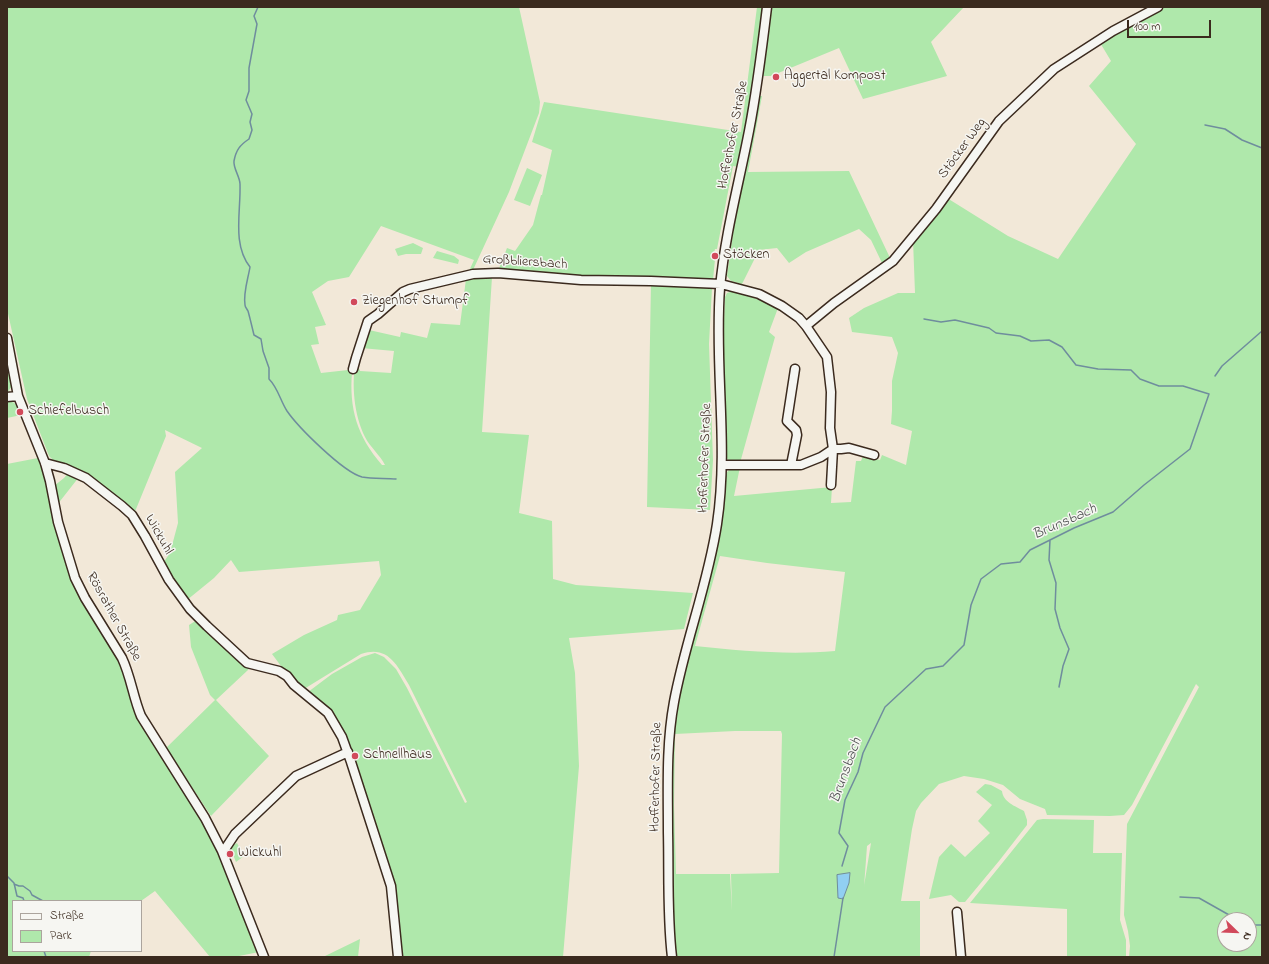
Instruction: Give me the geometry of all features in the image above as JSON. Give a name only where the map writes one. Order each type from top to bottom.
[{"type":"street","name":"Hofferhofer Straße","points":[[672,957],[669,900],[668,768],[670,733],[676,688],[712,553],[719,505],[722,465],[719,338],[721,284],[729,222],[756,95],[767,7]]},
{"type":"street","name":"Stöcker Weg","points":[[806,326],[893,261],[936,209],[999,121],[1054,69],[1113,31],[1158,7]]},
{"type":"street","name":"Großbliersbach","points":[[353,369],[368,320],[378,314],[403,292],[473,274],[498,273],[607,281],[721,284]]},
{"type":"street","points":[[721,284],[750,291],[782,306],[799,318],[827,357],[831,392],[830,428],[833,449],[830,485]]},
{"type":"street","name":"Rösrather Straße","points":[[7,338],[18,396],[45,463],[58,522],[79,588],[128,670],[141,716],[205,818],[222,851],[264,957]]},
{"type":"street","points":[[791,465],[797,436],[796,430],[787,421],[795,369]]},
{"type":"street","points":[[7,397],[18,396]]},
{"type":"street","points":[[722,465],[801,465],[811,462],[833,449],[849,448],[874,455]]},
{"type":"street","name":"Wickuhl","points":[[45,463],[64,468],[86,478],[127,510],[132,515],[145,536],[169,580],[190,609],[242,660],[251,665],[279,671],[287,676],[299,689],[328,712],[348,752],[391,886],[398,957]]},
{"type":"street","points":[[222,851],[226,849],[234,834],[296,776],[348,752]]},
{"type":"street","points":[[957,912],[961,957]]},
{"type":"green space","points":[[7,7],[519,7],[540,102],[539,113],[509,192],[473,270],[469,271],[474,260],[381,226],[349,277],[328,281],[312,292],[326,325],[315,327],[319,344],[311,345],[321,373],[348,370],[352,372],[352,398],[356,422],[373,454],[382,465],[385,465],[361,429],[354,399],[354,369],[356,360],[360,371],[391,373],[394,351],[361,348],[369,330],[400,337],[401,332],[427,338],[431,323],[460,325],[466,279],[492,277],[482,432],[529,435],[519,513],[552,521],[553,579],[576,585],[693,593],[684,629],[569,638],[575,673],[579,766],[563,957],[399,957],[394,884],[335,721],[308,692],[332,674],[362,657],[375,653],[384,657],[396,669],[407,688],[465,803],[467,802],[409,685],[396,664],[391,659],[378,652],[361,654],[304,689],[284,670],[272,654],[304,635],[337,620],[338,615],[360,610],[381,575],[379,561],[239,572],[231,560],[214,578],[187,600],[163,563],[170,553],[178,523],[175,472],[202,448],[165,430],[166,436],[134,514],[65,465],[53,460],[49,456],[27,399],[7,309]]},
{"type":"green space","points":[[757,7],[763,7],[750,107],[738,167],[733,166],[717,249],[715,249],[713,257],[715,259],[713,280],[547,276],[498,271],[507,248],[515,251],[533,225],[542,195],[552,150],[532,142],[544,102],[741,132]]},
{"type":"green space","points":[[771,7],[964,7],[931,42],[947,76],[863,99],[839,48],[771,76],[763,76]]},
{"type":"green space","points":[[1165,7],[1262,7],[1262,957],[1129,957],[1130,946],[1124,915],[1127,824],[1199,687],[1196,684],[1132,805],[1124,815],[1047,815],[1045,809],[1020,799],[1003,785],[984,779],[964,776],[939,784],[921,803],[916,811],[901,901],[920,901],[920,957],[676,957],[673,939],[672,747],[679,691],[725,475],[731,469],[740,467],[734,496],[832,487],[831,503],[851,502],[856,461],[861,461],[863,456],[880,460],[882,455],[906,465],[912,431],[891,424],[892,381],[898,353],[892,337],[852,332],[849,318],[864,308],[898,293],[915,293],[913,240],[947,198],[1008,236],[1058,259],[1136,144],[1089,86],[1111,61],[1099,41]],"holes":[[[720,556],[845,572],[835,651],[800,653],[765,652],[695,646]],[[735,731],[781,731],[779,873],[731,874],[732,911],[730,874],[676,874],[674,805],[675,734]],[[871,843],[864,885],[867,846]]]},
{"type":"green space","points":[[759,96],[762,96],[748,172],[849,171],[891,260],[883,265],[871,240],[859,229],[806,252],[789,263],[777,248],[759,250],[742,284],[731,281],[727,276],[745,163]]},
{"type":"green space","points":[[527,168],[542,175],[530,206],[514,200]]},
{"type":"green space","points":[[413,243],[423,248],[421,254],[406,254],[398,256],[395,249]]},
{"type":"green space","points":[[437,251],[454,256],[459,260],[458,264],[433,258]]},
{"type":"green space","points":[[651,282],[703,285],[712,288],[709,344],[713,460],[710,510],[647,507]]},
{"type":"green space","points":[[733,291],[740,292],[778,308],[769,332],[775,337],[740,463],[731,462],[725,455],[722,369],[725,297],[727,293]]},
{"type":"green space","points":[[7,361],[12,386],[7,393]]},
{"type":"green space","points":[[7,401],[15,403],[21,415],[7,418]]},
{"type":"green space","points":[[38,458],[49,490],[76,586],[121,663],[137,717],[212,838],[259,952],[234,957],[210,957],[155,891],[142,900],[12,900],[12,952],[91,952],[89,957],[7,957],[7,464]]},
{"type":"green space","points":[[69,472],[79,477],[57,505],[54,486]]},
{"type":"green space","points":[[197,620],[237,659],[250,667],[216,700],[269,756],[211,816],[166,748],[215,700],[210,695],[191,647],[189,625]]},
{"type":"green space","points":[[985,784],[991,785],[1002,791],[1007,801],[1024,811],[1027,825],[965,902],[959,902],[951,895],[929,899],[939,857],[951,844],[965,857],[990,833],[978,821],[992,805],[976,792]]},
{"type":"green space","points":[[1037,820],[1094,820],[1093,853],[1122,853],[1120,920],[1126,940],[1126,957],[1067,957],[1067,909],[970,903]]},
{"type":"green space","points":[[237,843],[244,856],[236,862],[230,847]]},
{"type":"green space","points":[[360,939],[358,957],[323,957]]},
{"type":"water","points":[[850,873],[849,883],[843,899],[838,898],[837,875]]},
{"type":"waterway","points":[[258,7],[254,16],[257,24],[249,68],[249,91],[246,100],[252,114],[250,122],[252,130],[249,139],[237,151],[234,161],[240,184],[239,238],[244,258],[250,267],[245,291],[245,306],[248,311],[254,335],[261,339],[263,351],[269,368],[269,379],[275,386],[287,411],[293,418],[311,438],[333,458],[354,473],[366,478],[396,479]]},
{"type":"waterway","points":[[1205,125],[1225,129],[1242,140],[1262,148]]},
{"type":"waterway","name":"Brunsbach","points":[[842,866],[848,846],[839,833],[845,800],[858,772],[863,753],[885,707],[926,669],[943,666],[964,645],[971,605],[981,579],[1001,564],[1020,562],[1030,550],[1074,528],[1113,512],[1144,485],[1190,449],[1209,394],[1183,386],[1159,386],[1140,379],[1131,370],[1098,369],[1076,365],[1062,347],[1049,340],[1031,341],[1020,336],[996,333],[989,328],[955,320],[941,322],[924,319]]},
{"type":"waterway","name":"Brunsbach","points":[[1215,376],[1222,366],[1262,331]]},
{"type":"waterway","points":[[1050,540],[1049,560],[1056,583],[1055,609],[1060,628],[1069,649],[1063,666],[1059,687]]},
{"type":"waterway","points":[[7,876],[14,883],[17,896],[23,898],[24,900]]},
{"type":"waterway","points":[[14,884],[23,886],[30,891],[32,895],[41,900]]},
{"type":"waterway","points":[[1180,897],[1199,898],[1224,912]]},
{"type":"waterway","name":"Brunsbach","points":[[834,957],[843,898]]},
{"type":"waterway","points":[[1257,925],[1262,925]]},
{"type":"waterway","points":[[44,952],[46,957]]},
{"type":"place","name":"Aggertal Kompost","points":[[776,77]]},
{"type":"place","name":"Stöcken","points":[[715,256]]},
{"type":"place","name":"Ziegenhof Stumpf","points":[[354,302]]},
{"type":"place","name":"Schiefelbusch","points":[[20,412]]},
{"type":"place","name":"Schnellhaus","points":[[355,756]]},
{"type":"place","name":"Wickuhl","points":[[230,854]]}]
